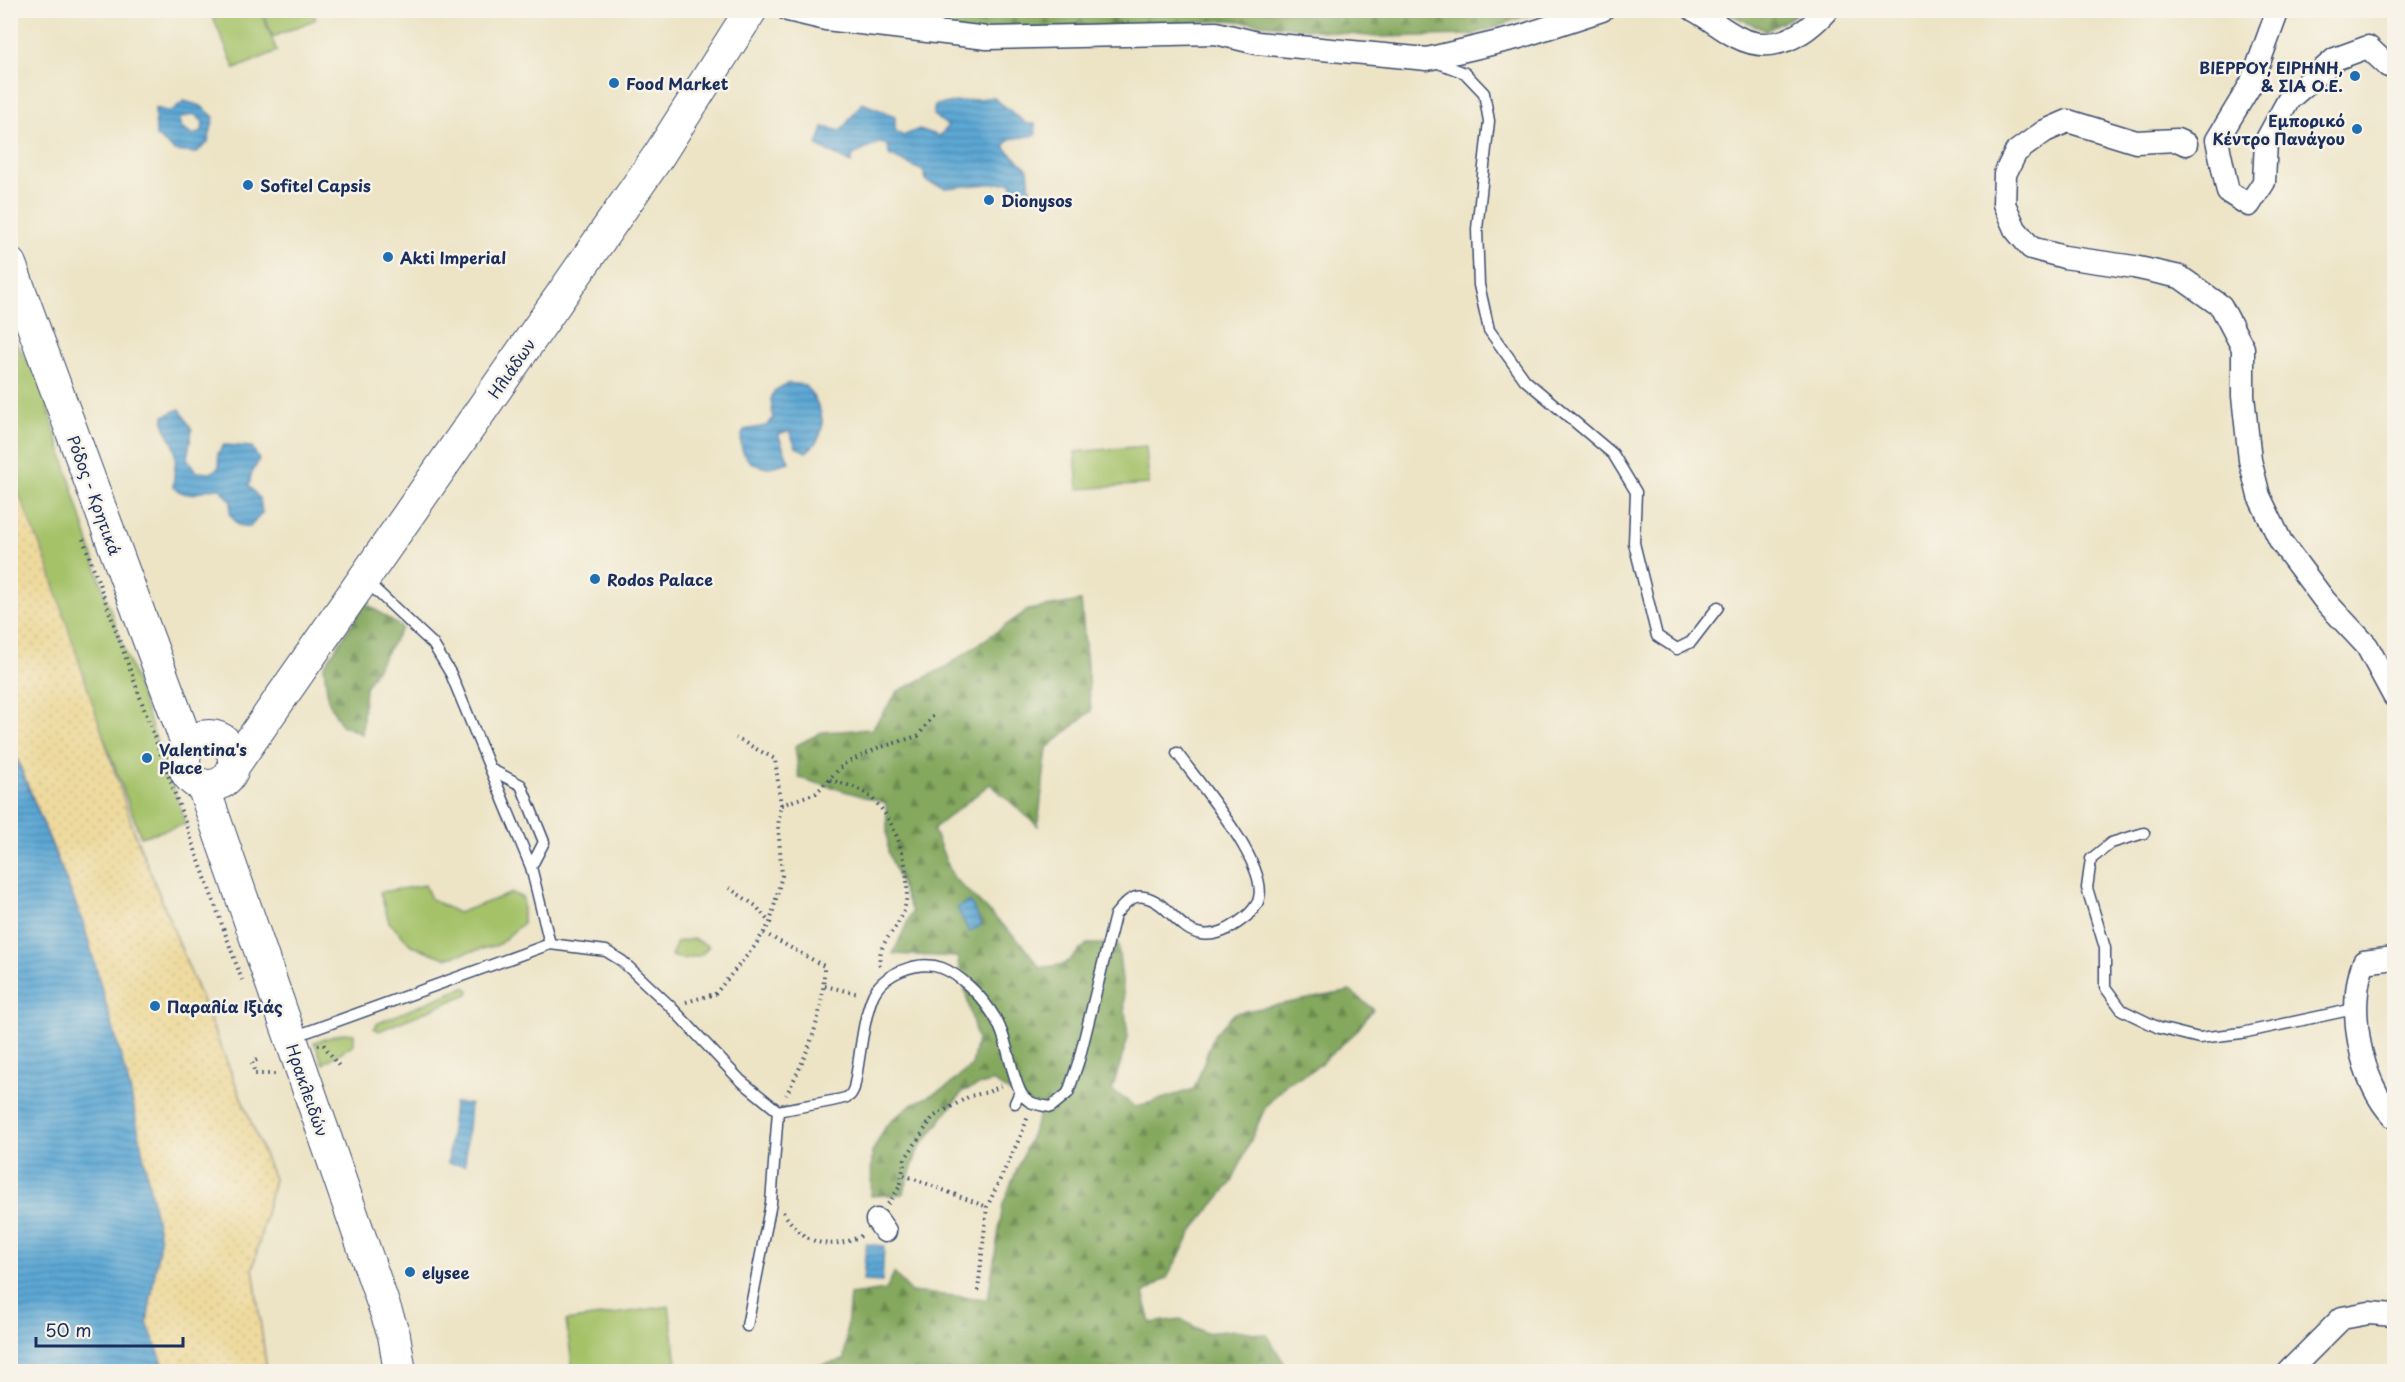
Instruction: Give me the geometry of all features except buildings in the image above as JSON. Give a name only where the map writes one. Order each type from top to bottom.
[{"type":"main road","name":"Ηλιάδων","points":[[208,762],[265,721],[659,155],[751,10]]},
{"type":"main road","name":"Ρόδος - Κρητικά","points":[[10,264],[208,762]]},
{"type":"main road","name":"Ηρακλειδών","points":[[208,762],[301,1042],[394,1335],[400,1371]]},
{"type":"street","points":[[788,10],[826,19],[987,38],[1216,33],[1257,43],[1427,59],[1516,38],[1602,10]]},
{"type":"street","points":[[1694,10],[1736,37],[1749,42],[1771,44],[1790,40],[1813,26],[1827,10]]},
{"type":"street","points":[[2278,10],[2251,84],[2217,140],[2228,192],[2249,205],[2264,182],[2266,141],[2289,99],[2335,59],[2368,47],[2388,66]]},
{"type":"street","points":[[2186,144],[2177,140],[2136,142],[2068,121],[2045,131],[2016,152],[2006,174],[2004,204],[2015,229],[2031,248],[2064,257],[2134,267],[2180,277],[2221,306],[2243,348],[2243,396],[2250,460],[2259,496],[2281,542],[2325,601],[2367,646],[2394,696]]},
{"type":"street","points":[[2394,958],[2364,962],[2358,976],[2354,1009],[2365,1064],[2384,1106],[2394,1117]]},
{"type":"street","points":[[2288,1371],[2342,1318],[2369,1313],[2394,1315]]},
{"type":"lane","points":[[1427,59],[1465,73],[1484,93],[1489,121],[1477,230],[1479,285],[1489,330],[1525,380],[1613,454],[1636,492],[1634,543],[1657,636],[1677,649],[1691,642],[1718,607]]},
{"type":"lane","points":[[363,579],[433,644],[451,674],[531,867],[550,944]]},
{"type":"lane","points":[[1020,1092],[1032,1103],[1051,1107],[1068,1093],[1079,1060],[1115,915],[1128,900],[1144,897],[1163,907],[1183,926],[1202,934],[1227,931],[1247,916],[1259,899],[1260,885],[1247,849],[1176,753]]},
{"type":"lane","points":[[492,770],[521,785],[544,842],[531,867]]},
{"type":"lane","points":[[2144,833],[2111,843],[2091,859],[2087,888],[2105,948],[2105,987],[2122,1010],[2159,1028],[2199,1038],[2242,1033],[2354,1009]]},
{"type":"lane","points":[[301,1042],[550,944],[606,951],[622,961],[670,1006],[740,1080],[778,1111]]},
{"type":"lane","points":[[778,1111],[810,1103],[838,1101],[849,1096],[854,1088],[872,997],[882,981],[896,973],[923,965],[942,967],[963,981],[990,1010],[1000,1028],[1017,1078],[1020,1092],[1016,1103]]},
{"type":"lane","points":[[747,1326],[771,1203],[778,1111]]},
{"type":"path","points":[[81,534],[243,986]]},
{"type":"path","points":[[781,805],[816,793],[844,764],[878,748],[918,736],[933,716]]},
{"type":"path","points":[[670,1006],[715,994],[764,933],[770,922],[782,875],[778,825],[781,805],[775,759],[736,738]]},
{"type":"path","points":[[830,780],[864,793],[888,815],[901,850],[907,899],[903,914],[878,956],[882,981]]},
{"type":"path","points":[[729,888],[756,906],[770,922]]},
{"type":"path","points":[[764,933],[824,966],[825,986],[818,1022],[807,1055],[778,1111]]},
{"type":"path","points":[[825,986],[872,997]]},
{"type":"path","points":[[301,1042],[324,1044],[341,1069]]},
{"type":"path","points":[[257,1060],[252,1062],[255,1074],[276,1074],[272,1063]]},
{"type":"path","points":[[771,1203],[780,1208],[799,1233],[820,1244],[852,1240],[881,1226],[904,1175],[902,1168],[904,1159],[933,1117],[970,1096],[988,1092],[1017,1078]]},
{"type":"path","points":[[978,1291],[987,1207],[1023,1133],[1032,1103]]},
{"type":"path","points":[[904,1175],[987,1207]]},
{"type":"green space","points":[[792,10],[1541,11],[1472,35],[1376,37],[1229,20],[995,36]]},
{"type":"green space","points":[[210,11],[261,11],[277,51],[235,69]]},
{"type":"green space","points":[[262,11],[312,11],[316,19],[273,37]]},
{"type":"green space","points":[[1724,11],[1799,11],[1791,18],[1766,31]]},
{"type":"green space","points":[[11,336],[39,379],[103,589],[186,824],[141,837],[11,490]]},
{"type":"green space","points":[[1146,446],[1149,484],[1078,489],[1075,452]]},
{"type":"green space","points":[[1081,601],[1091,711],[1047,748],[1038,826],[990,784],[933,829],[953,877],[1023,945],[1040,968],[1065,964],[1087,944],[1118,944],[1128,1038],[1112,1090],[1136,1107],[1194,1089],[1214,1035],[1235,1013],[1350,991],[1373,1009],[1356,1032],[1313,1070],[1287,1083],[1266,1106],[1232,1182],[1195,1227],[1167,1278],[1143,1293],[1151,1323],[1181,1319],[1205,1333],[1236,1330],[1267,1335],[1289,1371],[818,1371],[817,1366],[844,1360],[850,1295],[886,1290],[894,1273],[911,1292],[988,1299],[1003,1204],[1040,1113],[993,1081],[963,1091],[918,1150],[903,1194],[871,1196],[872,1152],[886,1126],[909,1106],[947,1087],[972,1065],[977,1039],[957,957],[893,954],[912,912],[888,852],[886,803],[799,778],[795,746],[822,732],[872,729],[898,691],[944,668],[1028,610]]},
{"type":"green space","points":[[366,603],[402,628],[365,687],[362,734],[341,725],[328,700],[324,666]]},
{"type":"green space","points":[[425,885],[431,899],[458,913],[512,893],[523,898],[523,923],[498,945],[445,958],[411,945],[389,922],[380,892]]},
{"type":"green space","points":[[693,939],[709,946],[701,955],[683,959],[671,956],[677,942]]},
{"type":"green space","points":[[464,987],[469,990],[468,994],[379,1031],[374,1028],[378,1023]]},
{"type":"green space","points":[[344,1033],[354,1034],[354,1044],[323,1064],[314,1042]]},
{"type":"green space","points":[[669,1306],[678,1371],[573,1371],[566,1321]]},
{"type":"sand","name":"Παραλία Ιξιάς","points":[[10,473],[46,560],[135,834],[274,1179],[253,1268],[267,1371],[166,1371],[147,1323],[160,1240],[130,1089],[83,922],[11,743]]},
{"type":"water","points":[[993,97],[1027,124],[1035,124],[1036,135],[1009,139],[1004,147],[1028,169],[1030,191],[1013,193],[1011,182],[945,188],[927,182],[923,171],[889,155],[888,145],[879,143],[853,155],[851,163],[817,146],[823,127],[841,131],[862,103],[895,116],[895,130],[903,136],[919,129],[940,136],[948,126],[933,115],[935,105]]},
{"type":"water","points":[[184,101],[201,106],[214,117],[208,142],[196,153],[175,151],[156,136],[155,108],[170,112]],"holes":[[[194,114],[203,122],[202,132],[192,135],[181,128],[180,118]]]},
{"type":"water","points":[[788,383],[805,385],[811,393],[822,420],[819,437],[806,452],[796,447],[789,431],[778,434],[789,462],[770,467],[752,463],[747,459],[742,448],[744,430],[766,426],[773,419],[771,399],[774,391]]},
{"type":"water","points":[[180,409],[192,430],[187,458],[196,472],[211,473],[219,467],[218,453],[224,445],[252,447],[259,460],[251,475],[249,486],[260,499],[262,513],[250,527],[238,525],[230,514],[231,501],[220,488],[186,494],[173,487],[175,454],[173,443],[165,427],[164,416]]},
{"type":"water","points":[[10,743],[83,922],[130,1089],[160,1240],[147,1323],[166,1371],[11,1371]]},
{"type":"water","points":[[970,901],[982,925],[969,932],[957,908]]},
{"type":"water","points":[[454,1103],[470,1104],[465,1165],[448,1163]]},
{"type":"water","points":[[866,1244],[884,1246],[882,1282],[863,1281]]},
{"type":"place","name":"ΒΙΕΡΡΟΥ, ΕΙΡΗΝΗ, & ΣΙΑ Ο.Ε.","points":[[2355,76]]},
{"type":"place","name":"Food Market","points":[[614,83]]},
{"type":"place","name":"Εμπορικό Κέντρο Πανάγου","points":[[2357,129]]},
{"type":"place","name":"Sofitel Capsis","points":[[248,185]]},
{"type":"place","name":"Dionysos","points":[[989,200]]},
{"type":"place","name":"Akti Imperial","points":[[388,257]]},
{"type":"place","name":"Rodos Palace","points":[[595,579]]},
{"type":"place","name":"Valentina's Place","points":[[147,758]]},
{"type":"place","name":"Παραλία Ιξιάς","points":[[155,1006]]},
{"type":"place","name":"elysee","points":[[410,1272]]}]
